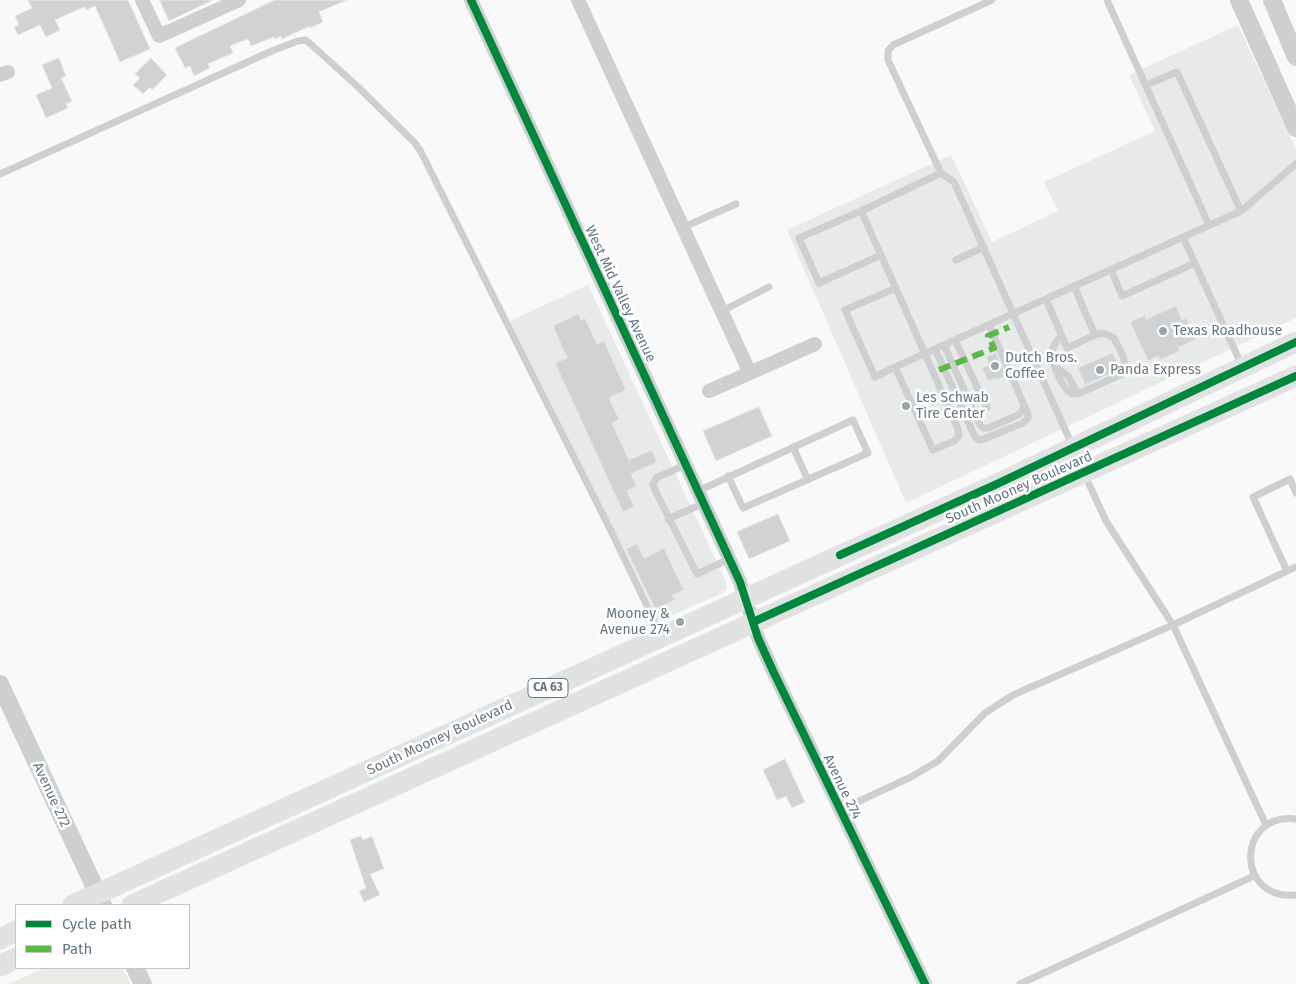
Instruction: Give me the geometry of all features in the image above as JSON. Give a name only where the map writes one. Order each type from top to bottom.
[{"type":"main road","name":"South Mooney Boulevard","points":[[78,904],[100,900],[661,636],[1074,448],[1296,342]]},
{"type":"main road","points":[[1084,472],[1084,467],[1097,454],[1216,395],[1238,370]]},
{"type":"main road","name":"South Mooney Boulevard","points":[[134,904],[1296,376]]},
{"type":"main road","points":[[925,544],[943,527],[1049,475],[1066,464],[1073,454],[1074,448]]},
{"type":"main road","points":[[0,939],[15,932]]},
{"type":"main road","points":[[0,966],[15,958]]},
{"type":"street","points":[[142,0],[159,36],[239,0]]},
{"type":"street","name":"West Mid Valley Avenue","points":[[471,0],[701,497],[745,598]]},
{"type":"street","points":[[578,0],[750,373]]},
{"type":"street","points":[[1239,0],[1296,128]]},
{"type":"street","points":[[1272,0],[1296,57]]},
{"type":"street","points":[[709,391],[816,344]]},
{"type":"street","name":"Avenue 274","points":[[745,598],[758,638],[785,697],[925,984]]},
{"type":"street","name":"Avenue 272","points":[[0,684],[100,900]]},
{"type":"street","points":[[136,969],[143,984]]},
{"type":"lane","points":[[992,0],[893,45],[888,51],[888,60],[940,173],[954,182],[1074,448]]},
{"type":"lane","points":[[1107,0],[1209,225]]},
{"type":"lane","points":[[0,174],[274,50],[306,40],[356,85],[415,143],[421,152],[604,516],[661,636]]},
{"type":"lane","points":[[1146,85],[1176,72],[1241,211]]},
{"type":"lane","points":[[896,288],[845,310],[875,377],[1241,211],[1296,164]]},
{"type":"lane","points":[[881,255],[819,283],[799,238],[940,173]]},
{"type":"lane","points":[[684,228],[736,204]]},
{"type":"lane","points":[[861,211],[958,429],[959,436],[954,441],[933,450],[896,367]]},
{"type":"lane","points":[[1183,237],[1238,370]]},
{"type":"lane","points":[[956,260],[984,247]]},
{"type":"lane","points":[[1111,270],[1122,296],[1195,263]]},
{"type":"lane","points":[[1074,286],[1095,335]]},
{"type":"lane","points":[[722,311],[770,287]]},
{"type":"lane","points":[[1046,299],[1062,336],[1067,348],[1103,333],[1114,338],[1126,363],[1126,369],[1122,374],[1078,394],[1066,391],[1054,367],[1052,356],[1053,347],[1062,336]]},
{"type":"lane","points":[[935,349],[975,438],[984,440],[1028,418],[1024,404],[989,325]]},
{"type":"lane","points":[[955,340],[987,408]]},
{"type":"lane","points":[[944,345],[980,425],[984,428],[1018,415],[1022,412],[1024,404]]},
{"type":"lane","points":[[668,519],[728,476],[853,420],[868,453],[743,508],[728,476]]},
{"type":"lane","points":[[793,447],[808,480]]},
{"type":"lane","points":[[685,465],[656,478],[654,481],[653,485],[668,519],[697,574],[729,559]]},
{"type":"lane","points":[[1084,472],[1106,521],[1174,625],[1266,825]]},
{"type":"lane","points":[[1287,571],[1253,497],[1290,479],[1296,493]]},
{"type":"lane","points":[[839,810],[912,776],[938,760],[985,713],[1013,695],[1174,625],[1296,567]]},
{"type":"lane","points":[[1296,819],[1286,818],[1266,825],[1254,838],[1250,850],[1250,863],[1254,876],[1262,886],[1274,893],[1286,896],[1296,895]]},
{"type":"lane","points":[[1020,984],[1254,876]]},
{"type":"shaded area","points":[[1238,25],[1296,149],[1296,318],[906,503],[787,230],[951,155],[992,242],[1058,211],[1044,182],[1155,131],[1129,75]]},
{"type":"shaded area","points":[[588,285],[726,582],[727,589],[723,593],[659,621],[510,321]]},
{"type":"shaded area","points":[[42,969],[123,969],[131,984],[9,984]]},
{"type":"building","points":[[28,0],[128,0],[150,49],[120,62],[95,6],[86,10],[84,7],[55,20],[60,30],[46,37],[40,25],[18,35],[14,27],[19,25],[15,16],[32,8]]},
{"type":"building","points":[[160,0],[213,0],[169,21]]},
{"type":"building","points":[[275,0],[347,0],[319,12],[323,22],[310,28],[310,26],[282,39],[281,36],[275,39],[274,37],[251,46],[248,39],[230,46],[233,53],[208,64],[210,68],[194,76],[190,66],[185,68],[175,48]]},
{"type":"building","points":[[59,58],[66,76],[61,78],[72,101],[66,104],[68,108],[46,118],[36,95],[52,88],[42,65]]},
{"type":"building","points":[[151,58],[167,75],[152,90],[150,87],[143,94],[133,85],[140,78],[135,74]]},
{"type":"building","name":"Texas Roadhouse","points":[[1176,306],[1182,320],[1186,318],[1196,339],[1178,348],[1180,351],[1160,360],[1158,356],[1148,361],[1130,322],[1145,315],[1146,319]]},
{"type":"building","points":[[579,314],[581,320],[585,318],[597,344],[604,341],[626,390],[609,398],[619,419],[612,423],[629,460],[652,450],[657,462],[631,474],[637,486],[627,491],[634,506],[623,512],[555,363],[567,358],[553,326]]},
{"type":"building","name":"Dutch Bros. Coffee","points":[[996,353],[1006,376],[988,381],[982,368],[989,365],[986,357]]},
{"type":"building","name":"Panda Express","points":[[1113,353],[1119,366],[1118,370],[1085,385],[1078,368]]},
{"type":"building","points":[[759,407],[772,436],[716,461],[703,431]]},
{"type":"building","points":[[778,514],[790,541],[749,559],[737,532]]},
{"type":"building","points":[[637,544],[644,558],[664,548],[684,590],[672,595],[675,600],[655,609],[626,549]]},
{"type":"building","points":[[785,759],[805,802],[792,808],[786,796],[777,800],[763,770]]},
{"type":"building","points":[[361,836],[363,840],[372,836],[384,869],[370,874],[380,895],[364,902],[359,891],[366,888],[350,840]]},
{"type":"marked path","points":[[939,370],[994,348],[988,336],[1009,327]]},
{"type":"cycle path","points":[[471,0],[740,582],[758,638],[773,671],[925,984]]},
{"type":"cycle path","points":[[840,555],[997,484],[1296,342]]},
{"type":"cycle path","points":[[753,622],[1296,376]]},
{"type":"place","name":"Texas Roadhouse","points":[[1163,331]]},
{"type":"place","name":"Dutch Bros. Coffee","points":[[995,366]]},
{"type":"place","name":"Panda Express","points":[[1100,370]]},
{"type":"place","name":"Les Schwab Tire Center","points":[[906,406]]},
{"type":"place","name":"Mooney & Avenue 274","points":[[680,622]]}]
